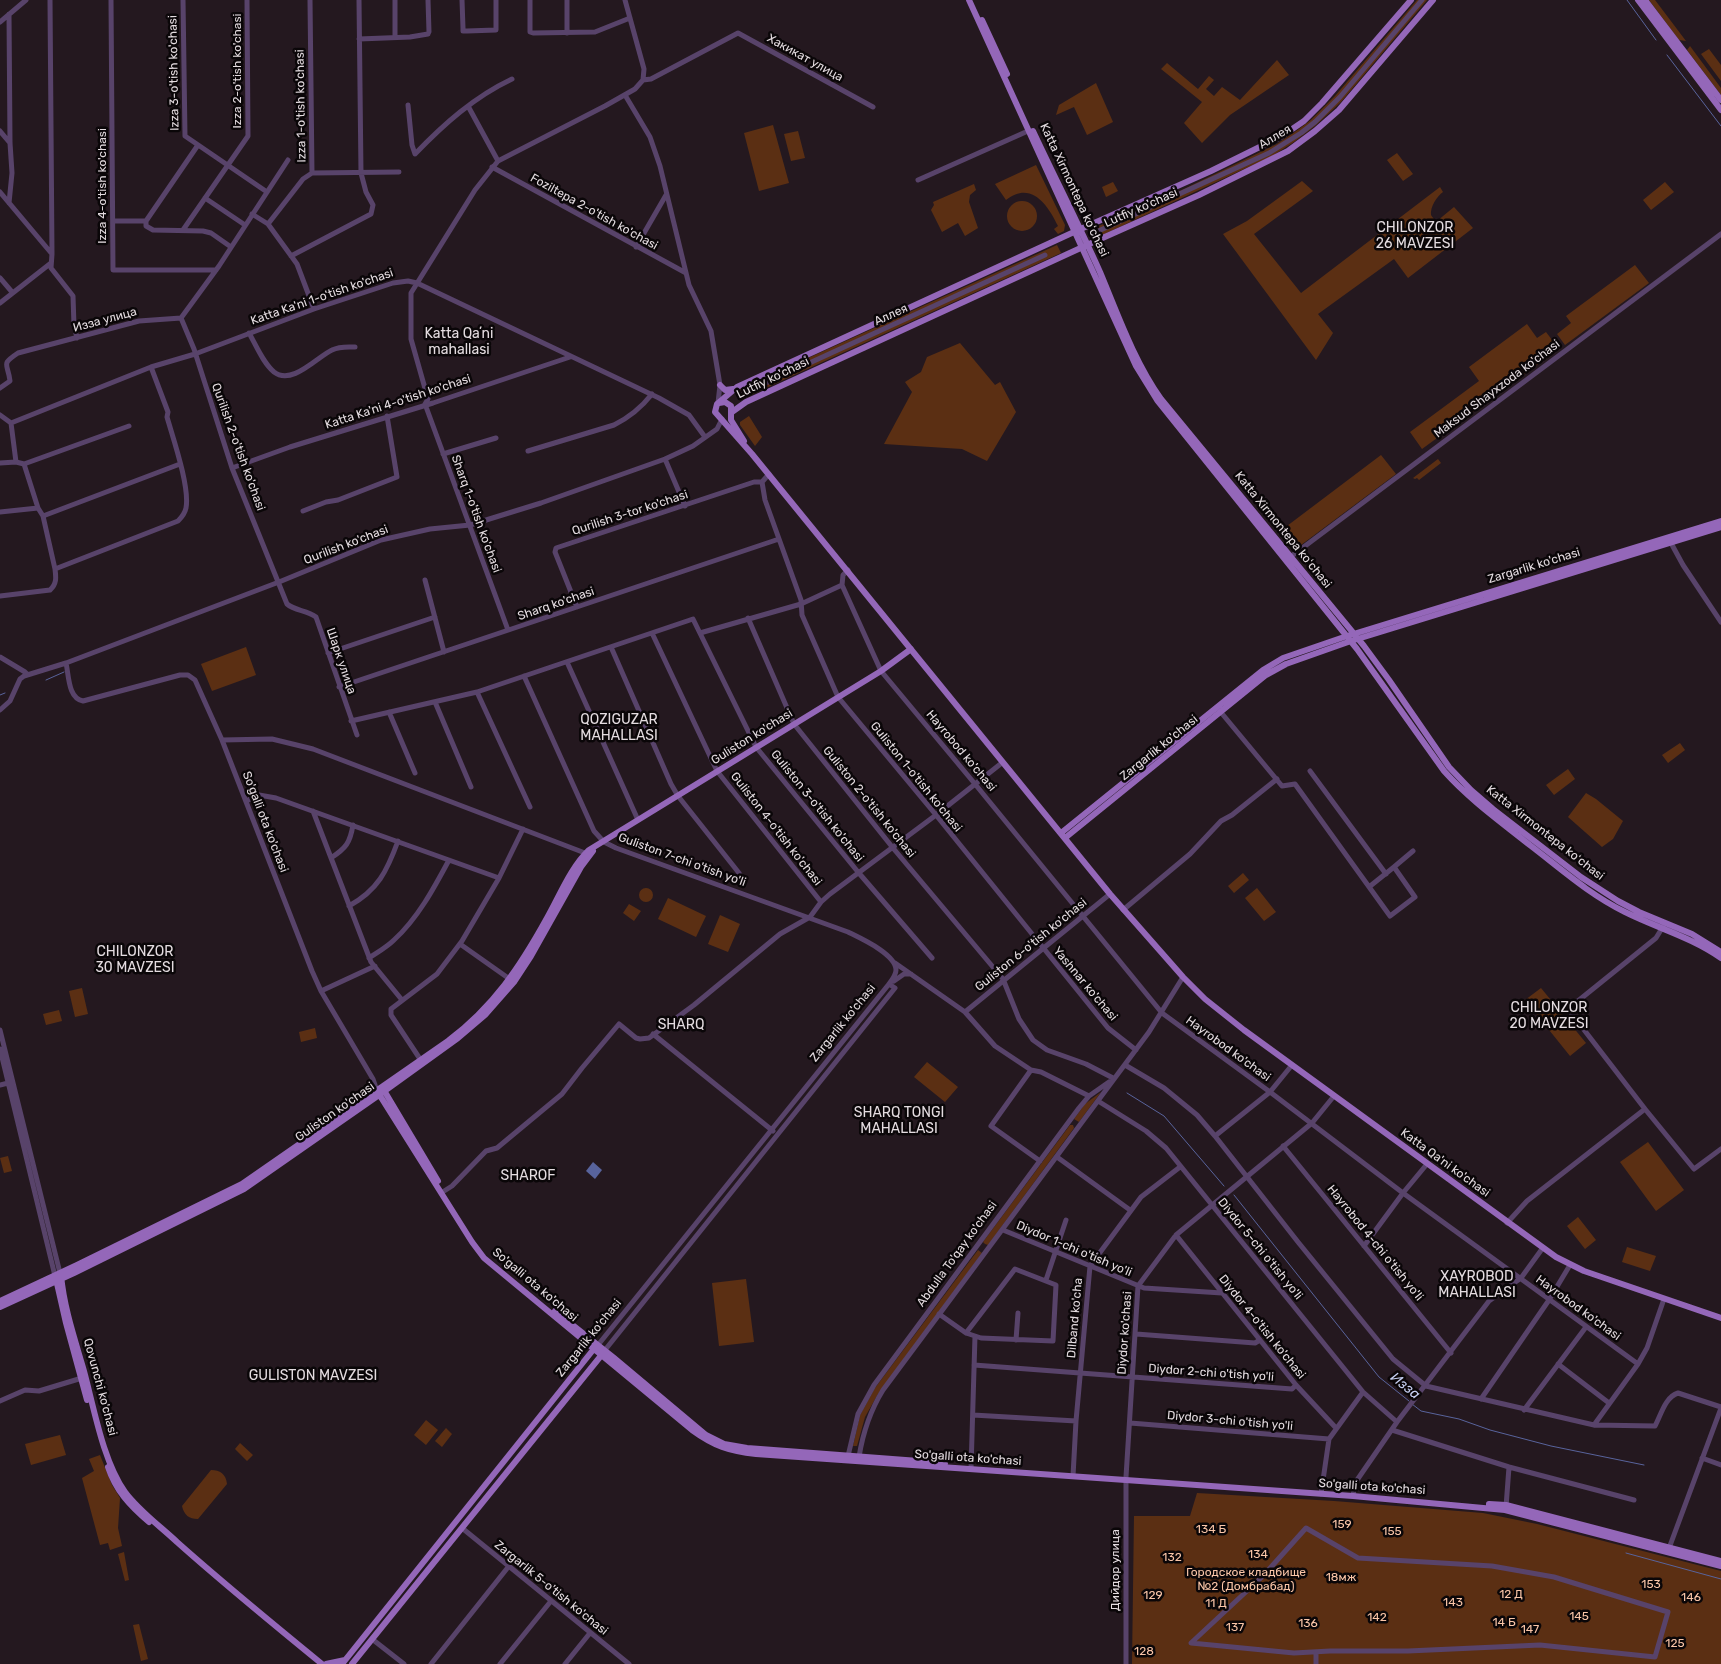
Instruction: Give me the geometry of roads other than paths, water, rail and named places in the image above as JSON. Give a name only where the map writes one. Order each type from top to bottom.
[{"type":"main road","name":"Lutfiy ko'chasi","points":[[718,403],[733,389],[1260,149],[1304,121],[1322,103],[1411,0]]},
{"type":"main road","name":"Lutfiy ko'chasi","points":[[731,414],[746,402],[1084,246],[1200,195],[1280,155],[1305,139],[1339,110],[1432,0]]},
{"type":"main road","points":[[1638,0],[1721,100]]},
{"type":"main road","points":[[1645,0],[1721,110]]},
{"type":"main road","name":"Katta Xirmontepa koʻchasi","points":[[972,2],[1028,131],[1077,231]]},
{"type":"main road","name":"Katta Xirmontepa koʻchasi","points":[[972,2],[1084,246],[1136,366],[1150,392],[1389,680],[1437,751],[1472,790],[1580,877],[1628,907],[1721,958]]},
{"type":"main road","points":[[720,385],[725,390],[733,389]]},
{"type":"main road","points":[[724,402],[729,404],[734,424],[752,454],[722,419],[717,416],[715,407],[718,403],[724,402]]},
{"type":"main road","points":[[722,419],[731,414]]},
{"type":"main road","name":"Katta Qa'ni ko'chasi","points":[[752,454],[1123,910],[1183,978],[1218,1009],[1292,1065],[1542,1249],[1570,1266],[1721,1318]]},
{"type":"main road","name":"Zargarlik ko'chasi","points":[[1063,836],[1219,710],[1276,668],[1352,637],[1721,521]]},
{"type":"main road","name":"Zargarlik ko'chasi","points":[[1352,637],[1721,527]]},
{"type":"main road","name":"Katta Xirmontepa koʻchasi","points":[[1352,637],[1444,771],[1472,799],[1577,882],[1614,906],[1692,934],[1721,952]]},
{"type":"main road","name":"Guliston ko'chasi","points":[[0,1307],[234,1189],[422,1062],[465,1027],[512,981],[531,956],[580,867],[591,853],[604,842],[881,671],[911,649]]},
{"type":"main road","name":"Guliston ko'chasi","points":[[512,981],[585,853],[604,842]]},
{"type":"main road","name":"So'galli ota ko'chasi","points":[[381,1091],[442,1192],[476,1241],[492,1260],[596,1346],[692,1430],[719,1447],[746,1453],[848,1458],[1073,1474],[1506,1508],[1721,1561]]},
{"type":"main road","name":"Guliston ko'chasi","points":[[0,1302],[58,1277]]},
{"type":"main road","name":"Qovunchi ko'chasi","points":[[58,1277],[99,1442],[110,1475],[125,1500],[216,1581],[315,1664]]},
{"type":"main road","name":"Zargarlik ko'chasi","points":[[344,1662],[596,1346]]},
{"type":"main road","name":"Zargarlik ko'chasi","points":[[352,1664],[603,1352]]},
{"type":"main road","name":"Qovunchi ko'chasi","points":[[83,1378],[113,1471],[128,1496],[184,1549],[322,1664]]},
{"type":"main road","points":[[482,1489],[489,1494]]},
{"type":"main road","points":[[455,1523],[462,1528]]},
{"type":"main road","name":"So'galli ota ko'chasi","points":[[1668,1549],[1721,1566]]},
{"type":"main road","points":[[366,1634],[372,1639]]},
{"type":"main road","points":[[326,1664],[344,1662]]},
{"type":"street","points":[[0,22],[26,0]]},
{"type":"street","points":[[50,0],[51,268],[73,296],[74,326],[77,338]]},
{"type":"street","name":"Izza 4-o'tish ko'chasi","points":[[111,0],[113,270],[216,270]]},
{"type":"street","name":"Izza 3-o'tish ko'chasi","points":[[183,0],[185,136],[267,192]]},
{"type":"street","name":"Izza 2-o'tish ko'chasi","points":[[182,230],[249,133],[247,0]]},
{"type":"street","name":"Izza 1-o'tish ko'chasi","points":[[268,224],[303,179],[312,173],[310,0]]},
{"type":"street","points":[[291,256],[371,214],[373,206],[366,192],[361,173],[359,0]]},
{"type":"street","points":[[395,0],[395,37]]},
{"type":"street","points":[[359,39],[410,37],[428,33],[428,0]]},
{"type":"street","points":[[462,0],[463,31],[496,30],[496,0]]},
{"type":"street","points":[[530,0],[530,32],[532,33],[598,32],[630,18]]},
{"type":"street","points":[[567,0],[567,33]]},
{"type":"street","points":[[625,0],[644,69],[643,80]]},
{"type":"street","name":"Аллея","points":[[1094,232],[1269,153],[1301,133],[1340,97],[1422,0]]},
{"type":"street","points":[[8,14],[12,173],[9,203]]},
{"type":"street","name":"Хакикат улица","points":[[727,38],[736,33],[741,34],[873,108]]},
{"type":"street","name":"Sharq 1-o'tish ko'chasi","points":[[508,630],[425,404],[428,399],[411,339],[411,293],[452,225],[498,161],[635,89],[643,80],[651,79],[727,38]]},
{"type":"street","points":[[408,105],[414,154],[444,125],[468,106],[492,88],[512,79]]},
{"type":"street","points":[[624,95],[649,134],[660,166],[686,273],[692,293],[711,330],[720,385],[729,404]]},
{"type":"street","points":[[468,106],[498,161]]},
{"type":"street","points":[[0,130],[10,143]]},
{"type":"street","points":[[918,180],[1028,131]]},
{"type":"street","points":[[198,146],[146,221],[146,226],[153,230],[211,233],[231,247]]},
{"type":"street","points":[[181,318],[216,270],[288,160]]},
{"type":"street","name":"Foziltepa 2-o'tish ko'chasi","points":[[492,167],[686,273]]},
{"type":"street","points":[[312,173],[399,172]]},
{"type":"street","points":[[11,182],[0,192],[52,254]]},
{"type":"street","points":[[636,247],[667,194]]},
{"type":"street","points":[[205,198],[245,224]]},
{"type":"street","points":[[252,214],[268,224],[297,264],[314,309]]},
{"type":"street","points":[[113,221],[146,221]]},
{"type":"street","name":"Maksud Shayxzoda ko'chasi","points":[[1288,559],[1721,234]]},
{"type":"street","name":"Аллея","points":[[744,393],[1045,255]]},
{"type":"street","points":[[0,303],[51,262]]},
{"type":"street","points":[[0,278],[12,292]]},
{"type":"street","name":"Katta Ka'ni 1-o'tish ko'chasi","points":[[11,423],[151,367],[195,354],[314,309],[393,283],[408,281],[416,283],[652,394],[689,415],[705,437]]},
{"type":"street","name":"Изза улица","points":[[0,388],[10,381],[7,361],[21,352],[139,321],[181,318]]},
{"type":"street","name":"Qurilish 2-o'tish ko'chasi","points":[[181,318],[195,354],[232,468],[278,582]]},
{"type":"street","points":[[249,333],[271,368],[281,375],[300,372],[334,348],[355,347]]},
{"type":"street","name":"Katta Ka'ni 4-o'tish ko'chasi","points":[[232,468],[570,357]]},
{"type":"street","points":[[55,568],[178,521],[183,516],[186,502],[180,464],[167,417],[168,412],[151,367]]},
{"type":"street","points":[[718,403],[720,385]]},
{"type":"street","points":[[528,451],[614,425],[637,411],[652,394]]},
{"type":"street","points":[[0,414],[11,423],[16,462]]},
{"type":"street","points":[[303,511],[326,502],[338,500],[397,477],[387,416]]},
{"type":"street","name":"Qurilish ko'chasi","points":[[27,674],[45,671],[278,582],[381,540],[430,529],[470,524],[541,503],[665,459],[686,450],[705,437],[716,429],[722,419]]},
{"type":"street","points":[[0,463],[16,462],[24,464],[129,426]]},
{"type":"street","name":"Qurilish ko'chasi","points":[[716,429],[727,427]]},
{"type":"street","points":[[443,454],[496,438]]},
{"type":"street","points":[[665,459],[685,506]]},
{"type":"street","points":[[0,596],[50,590],[54,587],[56,581],[55,568],[43,516],[38,508],[24,464]]},
{"type":"street","points":[[43,516],[180,464]]},
{"type":"street","points":[[762,482],[769,474]]},
{"type":"street","name":"Qurilish 3-tor ko'chasi","points":[[577,607],[555,549],[754,482],[762,482]]},
{"type":"street","name":"Guliston 1-o'tish ko'chasi","points":[[762,482],[766,500],[801,604],[802,615],[838,697],[936,815],[1042,948]]},
{"type":"street","points":[[0,512],[38,508]]},
{"type":"street","name":"Sharq ko'chasi","points":[[339,687],[779,539]]},
{"type":"street","points":[[1671,542],[1683,565],[1721,622]]},
{"type":"street","points":[[700,633],[801,604],[842,584],[843,575],[848,570]]},
{"type":"street","points":[[425,580],[444,652]]},
{"type":"street","name":"Шарк улица","points":[[278,582],[287,604],[309,612],[316,617],[357,735]]},
{"type":"street","name":"Hayrobod ko'chasi","points":[[842,584],[881,671],[1162,1013],[1638,1364]]},
{"type":"street","points":[[328,653],[435,617]]},
{"type":"street","name":"Guliston 2-o'tish ko'chasi","points":[[748,618],[794,724],[893,848],[1003,979],[1018,1019],[1033,1040],[1047,1050],[1086,1064],[1114,1078]]},
{"type":"street","name":"Guliston 3-o'tish ko'chasi","points":[[652,633],[693,619],[756,747],[858,872],[932,958]]},
{"type":"street","points":[[351,721],[477,692],[652,633]]},
{"type":"street","name":"Guliston 4-o'tish ko'chasi","points":[[652,633],[717,771],[821,902]]},
{"type":"street","points":[[611,647],[671,784],[678,796],[739,873]]},
{"type":"street","points":[[0,657],[27,674],[20,679],[10,701],[0,710]]},
{"type":"street","points":[[567,662],[638,820]]},
{"type":"street","name":"So'galli ota ko'chasi","points":[[66,663],[70,686],[78,700],[88,701],[180,675],[188,675],[196,682],[222,740],[302,948],[321,991],[381,1091]]},
{"type":"street","name":"Guliston 7-chi o'tish yo'li","points":[[524,676],[594,831],[604,842],[616,848],[810,917],[868,942],[965,1012],[995,1046],[1030,1070],[1041,1072],[1089,1096]]},
{"type":"street","points":[[477,692],[530,807]]},
{"type":"street","points":[[435,702],[471,787]]},
{"type":"street","points":[[1219,710],[1282,786],[1295,784],[1390,916],[1415,897],[1394,867]]},
{"type":"street","points":[[389,712],[415,773]]},
{"type":"street","points":[[222,740],[272,740],[313,749],[585,853]]},
{"type":"street","name":"Guliston 3-o'tish ko'chasi","points":[[810,917],[821,902],[858,872],[893,848],[1003,762]]},
{"type":"street","points":[[1310,771],[1386,874]]},
{"type":"street","points":[[1123,910],[1190,854],[1221,821],[1232,815],[1277,779]]},
{"type":"street","points":[[246,801],[259,796],[276,798],[499,878]]},
{"type":"street","points":[[313,811],[369,958],[402,1000]]},
{"type":"street","points":[[331,858],[344,849],[351,838],[353,825]]},
{"type":"street","points":[[422,1062],[390,1014],[392,1007],[437,974],[460,944],[499,878],[523,830]]},
{"type":"street","points":[[349,906],[365,897],[381,878],[390,863],[398,842]]},
{"type":"street","points":[[1369,887],[1414,851]]},
{"type":"street","points":[[369,958],[395,939],[415,916],[431,893],[449,860]]},
{"type":"street","name":"Guliston 6-o'tish ko'chasi","points":[[965,1012],[1003,979],[1110,894]]},
{"type":"street","points":[[442,1192],[470,1169],[486,1151],[497,1148],[562,1094],[619,1024],[640,1040],[649,1038],[694,1005],[780,934],[810,917]]},
{"type":"street","points":[[1663,925],[1656,938],[1568,1009],[1694,1169],[1721,1149]]},
{"type":"street","points":[[460,944],[512,981]]},
{"type":"street","name":"Yashnar ko'chasi","points":[[1042,948],[1108,1028],[1136,1050]]},
{"type":"street","points":[[889,984],[896,972],[892,961]]},
{"type":"street","points":[[321,991],[374,966]]},
{"type":"street","points":[[889,984],[906,973],[915,976]]},
{"type":"street","name":"Abdulla To'qay ko'chasi","points":[[859,1459],[867,1422],[879,1397],[1136,1050],[1162,1013],[1183,978]]},
{"type":"street","name":"Zargarlik ko'chasi","points":[[596,1346],[889,984],[895,988],[603,1352]]},
{"type":"street","name":"Qovunchi ko'chasi","points":[[0,1030],[58,1277]]},
{"type":"street","points":[[653,1034],[777,1135]]},
{"type":"street","name":"Qovunchi ko'chasi","points":[[0,1049],[11,1083]]},
{"type":"street","points":[[1125,1065],[1176,1096],[1197,1115],[1216,1136],[1298,1242],[1393,1359],[1426,1386],[1524,1410],[1594,1424],[1656,1426],[1669,1398],[1672,1394],[1678,1393],[1721,1408],[1668,1549]]},
{"type":"street","points":[[1216,1136],[1270,1092],[1292,1065]]},
{"type":"street","points":[[1030,1070],[991,1126],[1040,1161]]},
{"type":"street","name":"Abdulla To'qay ko'chasi","points":[[848,1458],[858,1414],[868,1394],[1070,1120],[1089,1096],[1114,1078]]},
{"type":"street","points":[[0,1085],[11,1083]]},
{"type":"street","name":"Diydor ko'chasi","points":[[1126,1478],[1138,1286],[1176,1235],[1312,1123],[1334,1096]]},
{"type":"street","name":"Diydor 5-chi o'tish yo'li","points":[[1098,1102],[1146,1131],[1166,1148],[1363,1392],[1397,1422]]},
{"type":"street","points":[[1507,1223],[1527,1201],[1645,1109]]},
{"type":"street","points":[[1070,1120],[1076,1122],[1079,1127]]},
{"type":"street","name":"Hayrobod 4-chi o'tish yo'li","points":[[1284,1146],[1451,1353]]},
{"type":"street","points":[[1057,1157],[1130,1210]]},
{"type":"street","points":[[1364,1246],[1403,1192],[1427,1164]]},
{"type":"street","name":"Dilband ko'cha","points":[[1073,1474],[1090,1266],[1141,1197],[1180,1167]]},
{"type":"street","points":[[1046,1280],[1066,1220]]},
{"type":"street","points":[[691,1229],[697,1235]]},
{"type":"street","name":"Diydor 1-chi o'tish yo'li","points":[[1003,1230],[1144,1288],[1222,1293]]},
{"type":"street","name":"Diydor 4-o'tish ko'chasi","points":[[1176,1235],[1296,1385],[1336,1428]]},
{"type":"street","points":[[979,1243],[988,1250]]},
{"type":"street","points":[[1353,1495],[1356,1483],[1397,1422],[1489,1301],[1521,1278],[1542,1249]]},
{"type":"street","points":[[1481,1399],[1570,1266]]},
{"type":"street","points":[[939,1314],[966,1333],[981,1338],[1053,1341],[1056,1285],[1015,1269],[966,1333]]},
{"type":"street","points":[[1594,1424],[1638,1364],[1647,1348],[1664,1299]]},
{"type":"street","points":[[634,1300],[641,1305]]},
{"type":"street","points":[[1016,1340],[1018,1313]]},
{"type":"street","points":[[1524,1410],[1586,1326]]},
{"type":"street","points":[[1136,1334],[1255,1343],[1260,1340]]},
{"type":"street","points":[[971,1467],[975,1336]]},
{"type":"street","points":[[1558,1364],[1609,1403]]},
{"type":"street","name":"Diydor 2-chi o'tish yo'li","points":[[974,1365],[1292,1389],[1296,1385]]},
{"type":"street","points":[[0,1401],[26,1390],[39,1391],[83,1378]]},
{"type":"street","points":[[1321,1493],[1329,1439],[1363,1392]]},
{"type":"street","points":[[972,1415],[1076,1421]]},
{"type":"street","name":"Diydor 3-chi o'tish yo'li","points":[[1130,1423],[1329,1439]]},
{"type":"street","points":[[1392,1430],[1509,1467],[1634,1500]]},
{"type":"street","points":[[850,1446],[855,1450],[861,1448]]},
{"type":"street","points":[[1702,1458],[1721,1465]]},
{"type":"street","points":[[1506,1508],[1509,1467]]},
{"type":"street","name":"Дийдор улица","points":[[1126,1478],[1126,1664]]},
{"type":"street","name":"Zargarlik 5-o'tish ko'chasi","points":[[462,1528],[629,1664]]},
{"type":"street","points":[[1306,1528],[1358,1558],[1492,1566],[1554,1577],[1668,1612],[1655,1657],[1540,1645],[1374,1652],[1316,1652],[1294,1653],[1190,1643],[1262,1576],[1306,1528]]},
{"type":"street","points":[[430,1664],[509,1566]]},
{"type":"street","points":[[500,1664],[550,1600]]},
{"type":"street","points":[[565,1664],[590,1633]]},
{"type":"street","points":[[372,1639],[404,1664]]},
{"type":"street","points":[[1316,1652],[1316,1664]]},
{"type":"water","points":[[593,1162],[602,1170],[595,1179],[586,1171]]},
{"type":"waterway","points":[[1627,0],[1656,40]]},
{"type":"waterway","points":[[1667,55],[1721,126]]},
{"type":"waterway","points":[[46,680],[64,672]]},
{"type":"waterway","points":[[0,695],[5,693]]},
{"type":"waterway","name":"Изза","points":[[1127,1093],[1164,1116],[1224,1186]]},
{"type":"waterway","name":"Изза","points":[[1234,1195],[1379,1377],[1409,1401]]},
{"type":"waterway","name":"Изза","points":[[1412,1404],[1421,1411],[1459,1419],[1490,1430],[1551,1446],[1644,1465]]},
{"type":"waterway","points":[[1626,1553],[1721,1579]]},
{"type":"district","name":"CHILONZOR 26 MAVZESI","points":[[1415,236]]},
{"type":"district","name":"Katta Qaʼni mahallasi","points":[[459,342]]},
{"type":"district","name":"QOZIGUZAR MAHALLASI","points":[[619,728]]},
{"type":"district","name":"CHILONZOR 30 MAVZESI","points":[[135,960]]},
{"type":"district","name":"CHILONZOR 20 MAVZESI","points":[[1549,1016]]},
{"type":"district","name":"SHARQ","points":[[681,1025]]},
{"type":"district","name":"SHARQ TONGI MAHALLASI","points":[[899,1122]]},
{"type":"district","name":"SHAROF","points":[[528,1176]]},
{"type":"district","name":"XAYROBOD MAHALLASI","points":[[1477,1286]]},
{"type":"district","name":"GULISTON MAVZESI","points":[[313,1376]]},
{"type":"park label","name":"159","points":[[1342,1525]]},
{"type":"park label","name":"134 Б","points":[[1211,1530]]},
{"type":"park label","name":"155","points":[[1392,1532]]},
{"type":"park label","name":"134","points":[[1258,1555]]},
{"type":"park label","name":"132","points":[[1172,1558]]},
{"type":"park label","name":"18мж","points":[[1341,1578]]},
{"type":"park label","name":"Городское кладбище №2 (Домбрабад)","points":[[1246,1580]]},
{"type":"park label","name":"153","points":[[1651,1585]]},
{"type":"park label","name":"12 Д","points":[[1511,1595]]},
{"type":"park label","name":"129","points":[[1153,1596]]},
{"type":"park label","name":"146","points":[[1691,1598]]},
{"type":"park label","name":"143","points":[[1453,1603]]},
{"type":"park label","name":"11 Д","points":[[1216,1604]]},
{"type":"park label","name":"145","points":[[1579,1617]]},
{"type":"park label","name":"142","points":[[1377,1618]]},
{"type":"park label","name":"14 Б","points":[[1504,1623]]},
{"type":"park label","name":"136","points":[[1308,1624]]},
{"type":"park label","name":"137","points":[[1235,1628]]},
{"type":"park label","name":"147","points":[[1530,1630]]},
{"type":"park label","name":"125","points":[[1675,1644]]},
{"type":"park label","name":"128","points":[[1144,1652]]}]
